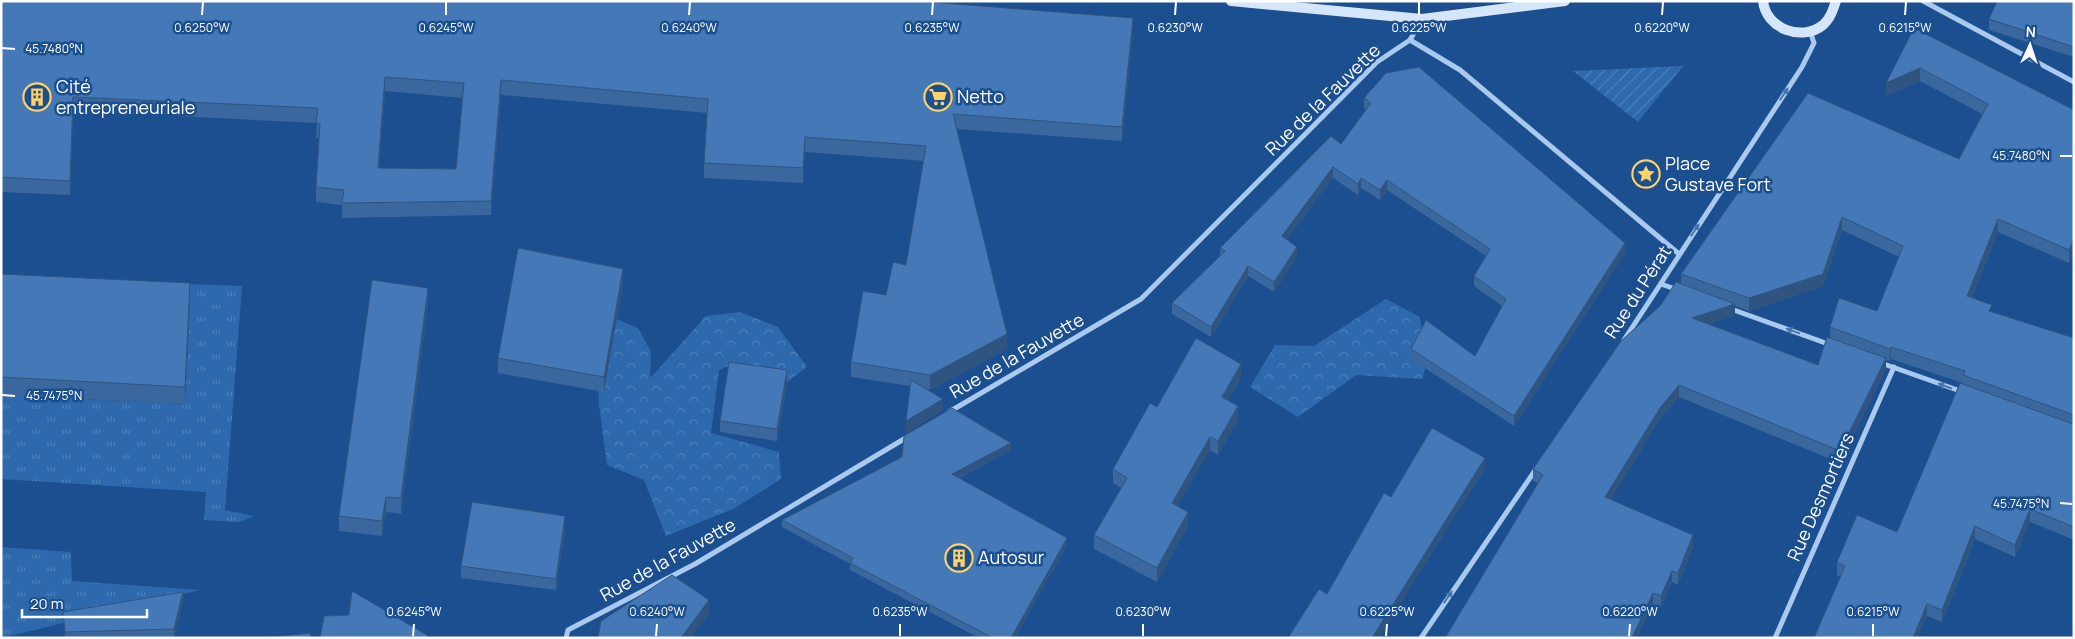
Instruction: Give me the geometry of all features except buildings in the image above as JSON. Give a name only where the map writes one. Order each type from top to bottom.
[{"type":"street","points":[[1231,1],[1422,19],[1565,1]]},
{"type":"street","points":[[1752,1],[1763,4],[1770,19],[1782,28],[1795,33],[1810,32],[1823,24],[1832,13],[1836,1]]},
{"type":"street","points":[[1923,1],[2074,82]]},
{"type":"street","name":"Rue de la Fauvette","points":[[946,413],[1141,299],[1377,62],[1410,40],[1422,19]]},
{"type":"street","name":"Rue du Pérat","points":[[1621,343],[1802,67],[1814,44],[1810,32]]},
{"type":"street","points":[[1410,40],[1460,70],[1679,254]]},
{"type":"street","points":[[1660,284],[1688,294]]},
{"type":"street","points":[[1726,307],[1838,347]]},
{"type":"street","points":[[1875,361],[1966,393]]},
{"type":"street","name":"Rue Desmortiers","points":[[1774,638],[1894,367]]},
{"type":"street","name":"Rue de la Fauvette","points":[[566,638],[568,630],[695,564],[913,433]]},
{"type":"street","points":[[1421,638],[1538,466]]},
{"type":"green space","points":[[1683,66],[1638,122],[1573,71]]},
{"type":"green space","points":[[187,284],[242,286],[225,510],[254,516],[239,522],[204,520],[206,492],[1,479],[1,395],[185,404],[190,301]]},
{"type":"green space","points":[[1386,299],[1420,317],[1427,363],[1422,379],[1356,375],[1298,417],[1250,387],[1275,345],[1314,346]]},
{"type":"green space","points":[[740,312],[778,327],[807,367],[787,382],[732,365],[719,370],[711,433],[779,452],[781,479],[733,509],[666,536],[644,480],[607,465],[599,405],[596,343],[617,319],[638,328],[651,352],[650,378],[706,316]]},
{"type":"green space","points":[[1,547],[71,552],[72,581],[200,590],[1,638]]},
{"type":"place","name":"Cité entrepreneuriale","points":[[37,97]]},
{"type":"place","name":"Netto","points":[[938,97]]},
{"type":"place","name":"Place Gustave Fort","points":[[1646,174]]},
{"type":"place","name":"Autosur","points":[[959,558]]}]
